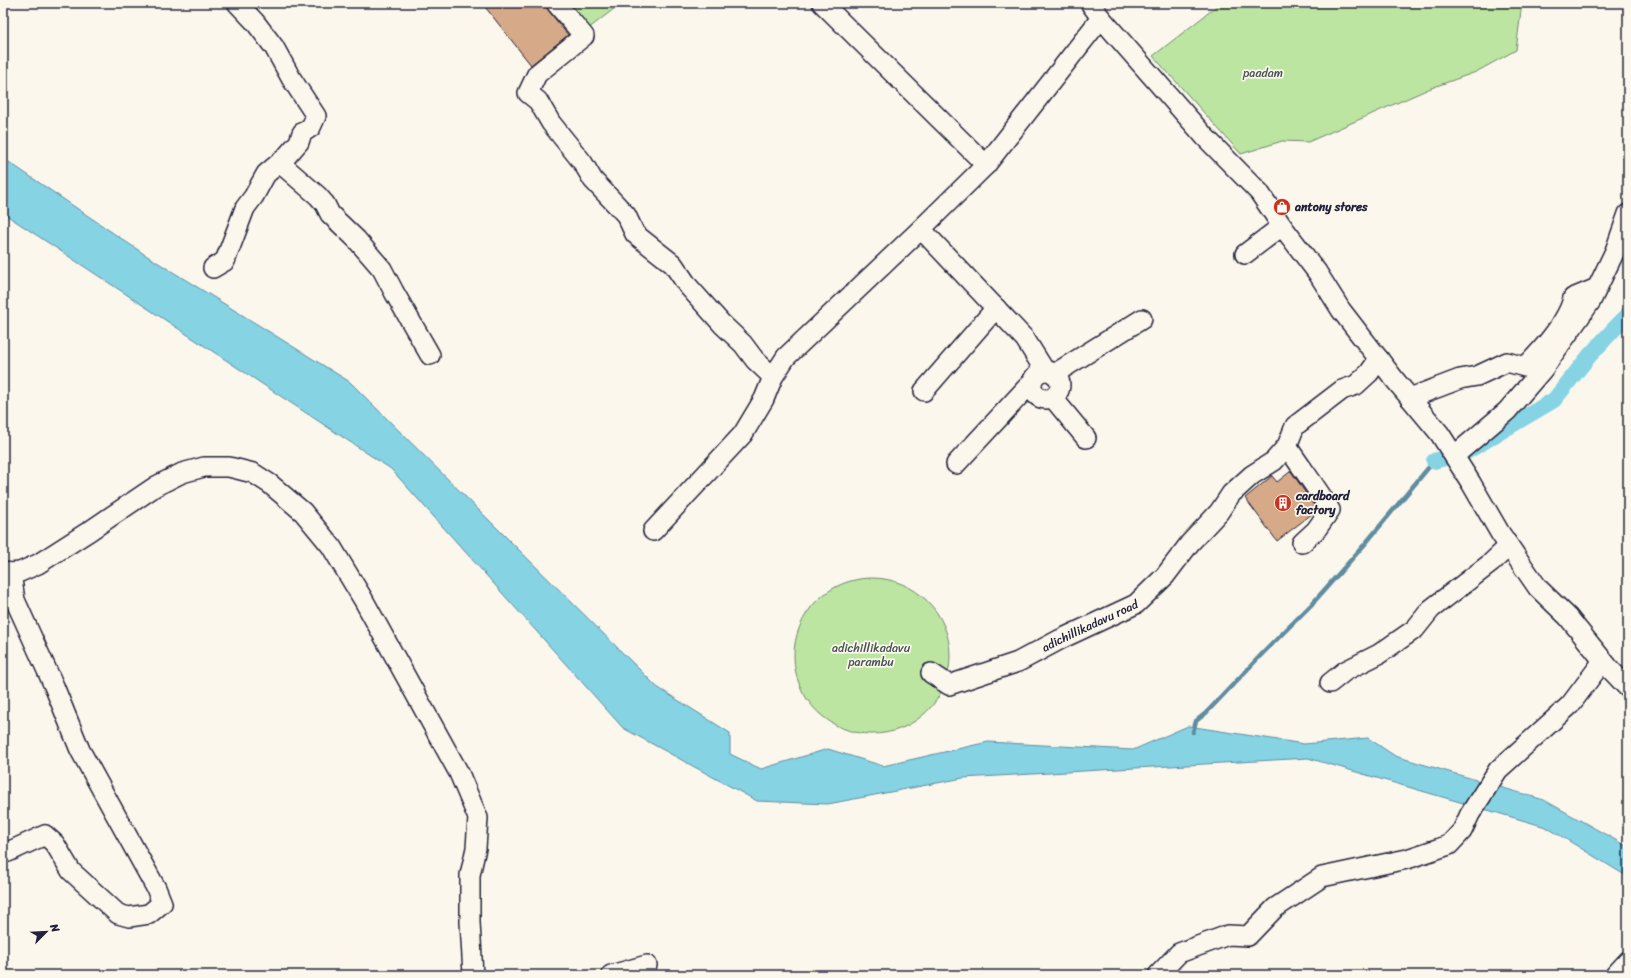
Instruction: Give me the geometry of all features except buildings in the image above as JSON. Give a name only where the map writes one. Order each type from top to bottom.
[{"type":"street","points":[[213,268],[225,261],[245,208],[254,196],[266,174],[280,163],[299,142],[302,133],[312,127],[316,116],[291,78],[274,47],[255,22],[237,3]]},
{"type":"street","points":[[556,3],[584,36],[537,74],[528,94],[538,102],[563,139],[583,163],[593,180],[626,215],[635,234],[673,264],[688,286],[722,324],[743,344],[755,360],[773,377]]},
{"type":"street","points":[[822,3],[986,165]]},
{"type":"street","points":[[653,531],[743,434],[764,399],[773,377],[786,357],[921,230],[986,165],[1096,10],[1205,137],[1259,192],[1282,226],[1317,272],[1341,310],[1440,434],[1509,546],[1538,588],[1568,617],[1603,661],[1628,688]]},
{"type":"street","points":[[280,163],[318,196],[330,214],[356,239],[382,269],[430,354]]},
{"type":"street","points":[[1454,456],[1507,411],[1543,369],[1591,301],[1615,251],[1628,214]]},
{"type":"street","points":[[1245,254],[1282,226]]},
{"type":"street","points":[[921,230],[1025,339],[1044,375]]},
{"type":"street","points":[[1410,398],[1460,379],[1477,376],[1507,362],[1525,367],[1552,337],[1571,308],[1573,298],[1597,288]]},
{"type":"street","points":[[924,391],[996,308]]},
{"type":"street","points":[[1086,438],[1053,398],[1044,399],[1035,395],[1032,386],[1044,375],[1142,319]]},
{"type":"street","points":[[1302,543],[1316,530],[1330,510],[1317,488],[1302,470],[1287,446],[1295,426],[1342,390],[1356,385],[1369,374],[1379,359]]},
{"type":"street","points":[[956,464],[1044,375]]},
{"type":"street","name":"adichillikadavu road","points":[[931,673],[949,685],[1018,662],[1061,639],[1136,604],[1165,576],[1190,543],[1219,512],[1231,494],[1252,475],[1274,461],[1287,446]]},
{"type":"street","points":[[3,852],[8,852],[45,835],[55,844],[70,871],[118,914],[129,917],[149,914],[162,903],[156,888],[80,750],[54,686],[16,600],[7,573],[20,572],[38,564],[156,486],[182,473],[204,467],[229,466],[254,474],[270,484],[303,512],[331,546],[363,599],[455,766],[478,818],[476,848],[470,875],[470,922],[473,975]]},
{"type":"street","points":[[1330,683],[1345,671],[1379,654],[1415,630],[1431,609],[1491,563],[1509,546]]},
{"type":"street","points":[[1158,975],[1179,953],[1228,935],[1248,936],[1275,908],[1322,877],[1407,859],[1450,845],[1462,831],[1470,814],[1498,770],[1570,705],[1603,661]]},
{"type":"street","points":[[1615,975],[1628,961]]},
{"type":"street","points":[[611,975],[647,965]]},
{"type":"green space","points":[[567,3],[618,3],[619,5],[588,29]]},
{"type":"green space","name":"paadam","points":[[1221,3],[1522,3],[1516,50],[1476,72],[1431,88],[1308,142],[1282,141],[1241,154],[1153,56]]},
{"type":"green space","name":"adichillikadavu parambu","points":[[872,578],[902,584],[915,591],[927,601],[937,613],[944,626],[950,656],[944,686],[937,699],[927,711],[915,721],[902,728],[872,734],[842,728],[829,721],[817,711],[807,699],[800,686],[794,656],[800,626],[807,613],[817,601],[829,591],[842,584]]},
{"type":"water","points":[[3,158],[144,254],[350,382],[657,687],[730,733],[730,754],[761,769],[828,749],[883,766],[988,742],[1133,750],[1188,726],[1304,744],[1368,738],[1395,756],[1544,800],[1628,847],[1628,877],[1546,827],[1308,758],[963,778],[828,804],[757,801],[623,728],[391,469],[3,213]]},
{"type":"waterway","points":[[1434,461],[1466,452],[1554,400],[1590,355],[1628,314]]},
{"type":"waterway","points":[[1193,732],[1196,721],[1206,713],[1311,605],[1365,544],[1434,461]]},
{"type":"place","name":"antony stores","points":[[1282,207]]},
{"type":"place","name":"cardboard factory","points":[[1283,503]]}]
